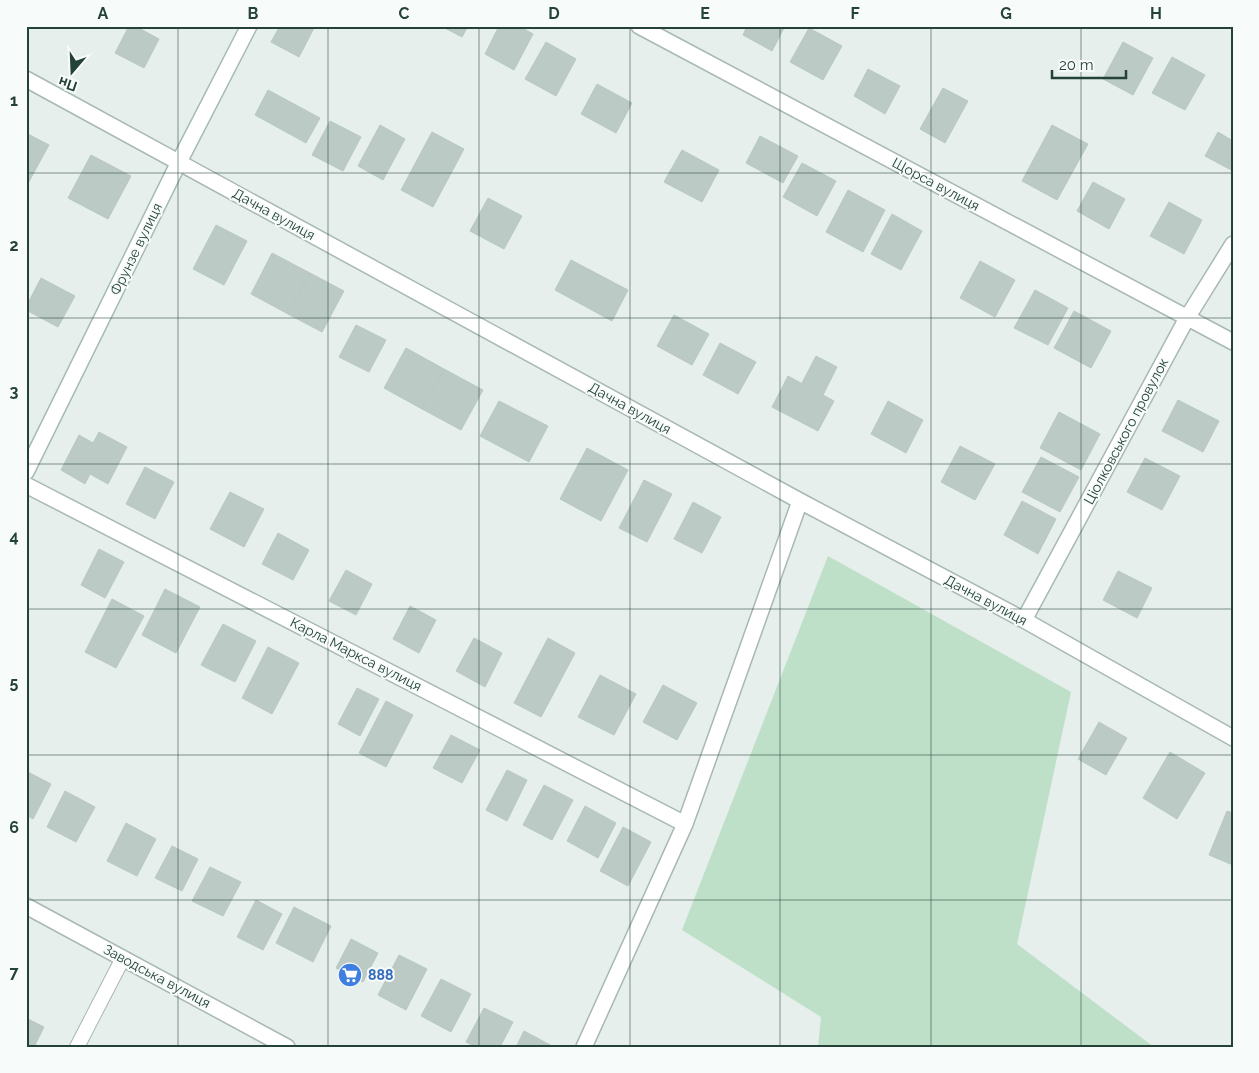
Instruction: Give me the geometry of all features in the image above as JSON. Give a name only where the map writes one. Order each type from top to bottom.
[{"type":"street","name":"Фрунзе вулиця","points":[[26,472],[179,162],[249,26]]},
{"type":"street","name":"Щорса вулиця","points":[[639,26],[1233,342]]},
{"type":"street","name":"Дачна вулиця","points":[[26,79],[800,501],[1024,620],[1233,738]]},
{"type":"street","name":"Ціолковського провулок","points":[[1024,620],[1187,318],[1233,244]]},
{"type":"street","name":"Карла Маркса вулиця","points":[[26,485],[686,824]]},
{"type":"street","points":[[584,1047],[686,824],[800,501]]},
{"type":"street","name":"Заводська вулиця","points":[[26,906],[287,1047]]},
{"type":"lane","points":[[77,1047],[123,958]]},
{"type":"green space","points":[[828,556],[1071,692],[1017,944],[1154,1047],[818,1047],[821,1017],[682,930]]},
{"type":"building","points":[[129,26],[135,26],[159,39],[144,68],[115,53]]},
{"type":"building","points":[[280,26],[315,26],[299,57],[271,42]]},
{"type":"building","points":[[441,26],[468,26],[462,37]]},
{"type":"building","points":[[499,26],[519,26],[533,34],[514,70],[485,54]]},
{"type":"building","points":[[747,26],[785,26],[772,51],[743,35]]},
{"type":"building","points":[[809,28],[842,46],[823,80],[790,62]]},
{"type":"building","points":[[546,42],[576,59],[556,96],[525,79]]},
{"type":"building","points":[[1123,42],[1153,58],[1133,95],[1103,79]]},
{"type":"building","points":[[1172,57],[1205,75],[1185,110],[1152,93]]},
{"type":"building","points":[[868,69],[900,86],[885,114],[854,96]]},
{"type":"building","points":[[597,84],[632,103],[616,133],[581,114]]},
{"type":"building","points":[[943,88],[968,101],[945,143],[920,129]]},
{"type":"building","points":[[268,90],[320,118],[306,143],[255,115]]},
{"type":"building","points":[[330,121],[361,137],[343,171],[312,155]]},
{"type":"building","points":[[380,125],[405,139],[383,180],[358,166]]},
{"type":"building","points":[[1052,125],[1088,144],[1057,200],[1022,181]]},
{"type":"building","points":[[432,132],[464,149],[433,207],[401,190]]},
{"type":"building","points":[[1218,132],[1233,141],[1233,171],[1205,156]]},
{"type":"building","points":[[26,133],[49,145],[26,187]]},
{"type":"building","points":[[760,136],[798,156],[783,183],[746,163]]},
{"type":"building","points":[[682,150],[719,170],[702,202],[664,182]]},
{"type":"building","points":[[91,155],[131,176],[108,219],[68,198]]},
{"type":"building","points":[[802,163],[836,181],[817,216],[783,197]]},
{"type":"building","points":[[1093,182],[1125,199],[1109,229],[1077,211]]},
{"type":"building","points":[[848,190],[885,210],[863,252],[826,232]]},
{"type":"building","points":[[488,198],[522,216],[504,249],[470,231]]},
{"type":"building","points":[[1169,202],[1202,220],[1184,254],[1150,236]]},
{"type":"building","points":[[892,214],[922,231],[901,270],[871,254]]},
{"type":"building","points":[[216,225],[247,241],[224,285],[193,269]]},
{"type":"building","points":[[272,253],[310,273],[288,314],[251,294]]},
{"type":"building","points":[[571,260],[628,290],[612,321],[555,290]]},
{"type":"building","points":[[980,261],[1015,280],[995,317],[960,298]]},
{"type":"building","points":[[310,273],[344,291],[322,332],[288,314]]},
{"type":"building","points":[[41,278],[75,296],[58,327],[26,310]]},
{"type":"building","points":[[1035,290],[1068,308],[1048,345],[1014,328]]},
{"type":"building","points":[[1074,311],[1111,331],[1091,368],[1054,348]]},
{"type":"building","points":[[674,315],[709,334],[692,365],[657,346]]},
{"type":"building","points":[[356,325],[386,340],[369,372],[339,357]]},
{"type":"building","points":[[720,343],[756,362],[738,394],[703,375]]},
{"type":"building","points":[[406,348],[444,369],[422,409],[384,388]]},
{"type":"building","points":[[816,356],[837,367],[823,395],[802,383]]},
{"type":"building","points":[[444,369],[483,390],[461,430],[422,409]]},
{"type":"building","points":[[788,376],[834,401],[818,431],[772,407]]},
{"type":"building","points":[[1178,400],[1219,421],[1203,452],[1162,431]]},
{"type":"building","points":[[499,401],[548,426],[529,462],[480,436]]},
{"type":"building","points":[[888,401],[923,420],[906,453],[871,434]]},
{"type":"building","points":[[1059,412],[1100,434],[1081,470],[1040,448]]},
{"type":"building","points":[[99,432],[127,447],[108,484],[90,474],[85,484],[61,470],[79,435],[93,443]]},
{"type":"building","points":[[960,446],[995,464],[975,500],[941,482]]},
{"type":"building","points":[[587,448],[628,470],[601,521],[560,499]]},
{"type":"building","points":[[1041,457],[1079,477],[1060,512],[1022,492]]},
{"type":"building","points":[[1145,458],[1180,476],[1162,510],[1127,492]]},
{"type":"building","points":[[145,467],[174,482],[155,519],[126,504]]},
{"type":"building","points":[[644,480],[672,494],[647,542],[619,528]]},
{"type":"building","points":[[230,492],[264,509],[244,547],[210,529]]},
{"type":"building","points":[[1022,501],[1056,519],[1038,554],[1004,535]]},
{"type":"building","points":[[693,502],[721,517],[702,553],[674,539]]},
{"type":"building","points":[[278,533],[309,550],[293,580],[262,564]]},
{"type":"building","points":[[99,549],[124,562],[105,598],[81,585]]},
{"type":"building","points":[[346,570],[372,584],[356,615],[329,601]]},
{"type":"building","points":[[1118,571],[1152,588],[1137,618],[1103,600]]},
{"type":"building","points":[[165,589],[200,607],[176,653],[142,635]]},
{"type":"building","points":[[112,599],[144,616],[116,668],[85,652]]},
{"type":"building","points":[[410,606],[436,620],[419,653],[393,639]]},
{"type":"building","points":[[223,624],[256,641],[235,682],[201,665]]},
{"type":"building","points":[[474,638],[502,653],[485,687],[456,671]]},
{"type":"building","points":[[548,638],[575,653],[541,717],[514,703]]},
{"type":"building","points":[[268,647],[299,663],[272,714],[242,698]]},
{"type":"building","points":[[600,675],[636,694],[614,735],[578,717]]},
{"type":"building","points":[[663,685],[697,703],[677,740],[643,722]]},
{"type":"building","points":[[357,688],[379,699],[360,736],[338,724]]},
{"type":"building","points":[[386,701],[413,715],[386,767],[359,753]]},
{"type":"building","points":[[1099,722],[1127,738],[1106,775],[1078,759]]},
{"type":"building","points":[[451,735],[480,750],[462,783],[433,768]]},
{"type":"building","points":[[1170,752],[1205,773],[1177,819],[1143,798]]},
{"type":"building","points":[[507,770],[527,780],[507,821],[486,810]]},
{"type":"building","points":[[26,771],[51,784],[33,819],[26,815]]},
{"type":"building","points":[[544,785],[573,800],[552,840],[523,825]]},
{"type":"building","points":[[65,791],[95,807],[76,842],[47,827]]},
{"type":"building","points":[[585,806],[616,823],[598,858],[567,841]]},
{"type":"building","points":[[1227,811],[1233,813],[1233,865],[1209,855]]},
{"type":"building","points":[[126,823],[156,839],[137,876],[107,861]]},
{"type":"building","points":[[623,827],[651,842],[628,886],[600,871]]},
{"type":"building","points":[[172,846],[198,859],[182,891],[155,878]]},
{"type":"building","points":[[210,867],[241,882],[223,916],[192,901]]},
{"type":"building","points":[[256,900],[282,914],[263,950],[237,937]]},
{"type":"building","points":[[294,907],[331,926],[313,962],[276,943]]},
{"type":"building","points":[[351,939],[378,953],[363,982],[336,968]]},
{"type":"building","points":[[399,955],[427,969],[406,1010],[378,995]]},
{"type":"building","points":[[441,979],[471,994],[451,1032],[421,1016]]},
{"type":"building","points":[[484,1008],[513,1022],[500,1047],[476,1047],[466,1042]]},
{"type":"building","points":[[26,1018],[44,1027],[34,1047],[26,1047]]},
{"type":"building","points":[[524,1031],[554,1047],[516,1047]]},
{"type":"place","name":"888","points":[[350,975]]}]
